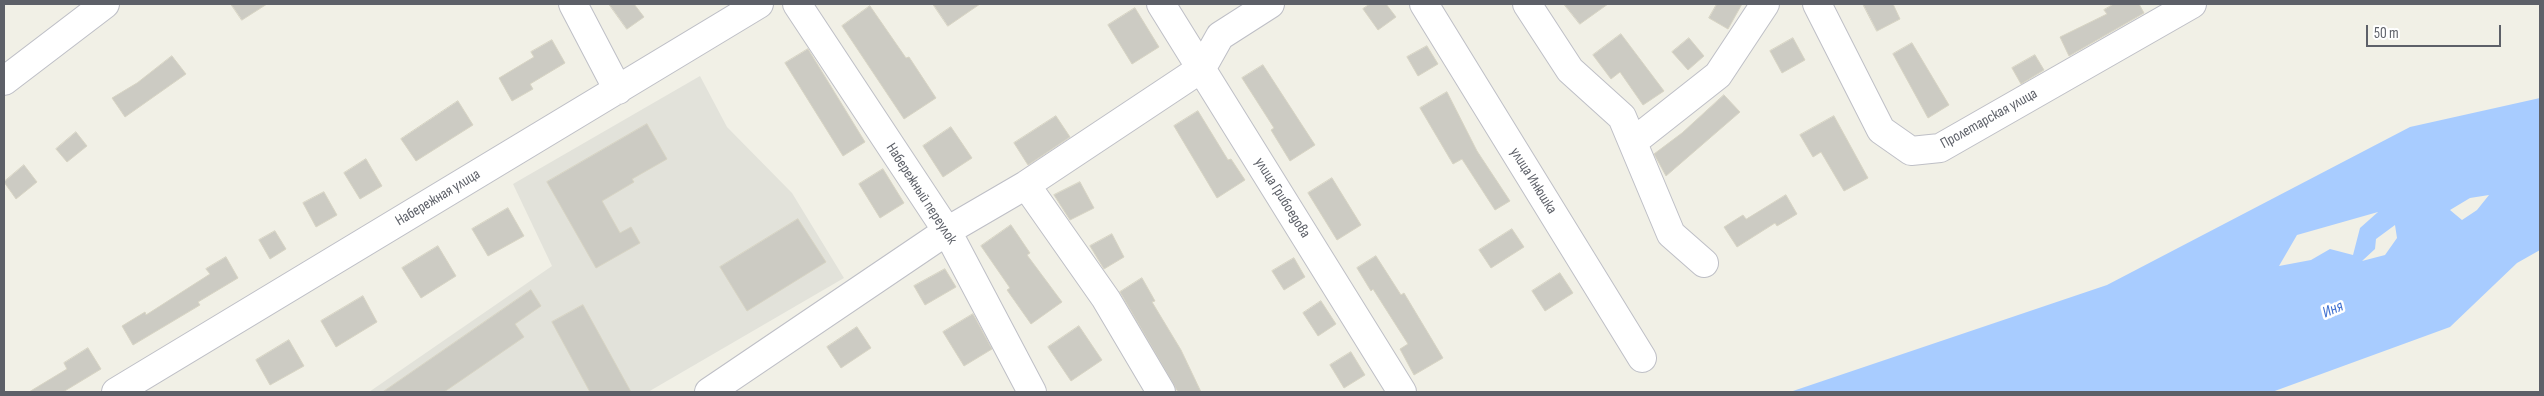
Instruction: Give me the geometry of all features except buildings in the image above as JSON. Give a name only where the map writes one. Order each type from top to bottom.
[{"type":"street","points":[[4,81],[105,4]]},
{"type":"street","points":[[573,4],[618,90]]},
{"type":"street","name":"Набережная улица","points":[[125,390],[759,4]]},
{"type":"street","name":"Набережный переулок","points":[[797,4],[947,231],[1032,392]]},
{"type":"street","name":"улица Грибоедова","points":[[1161,4],[1402,392]]},
{"type":"street","points":[[710,392],[947,231],[1026,185],[1202,68],[1220,36],[1270,4]]},
{"type":"street","name":"улица Инюшка","points":[[1424,4],[1642,358]]},
{"type":"street","points":[[1527,4],[1570,70],[1622,117],[1671,234],[1704,263]]},
{"type":"street","points":[[1633,142],[1718,75],[1765,4]]},
{"type":"street","name":"Пролетарская улица","points":[[1817,4],[1881,130],[1911,151],[1940,148],[2192,4]]},
{"type":"street","points":[[1026,185],[1106,299],[1161,392]]},
{"type":"shaded area","points":[[700,76],[727,127],[792,193],[844,278],[648,392],[369,392],[552,266],[513,184]]},
{"type":"water","name":"Иня","points":[[2540,98],[2540,250],[2517,263],[2450,327],[2272,392],[1790,392],[2107,285],[2410,127]],"holes":[[[2489,195],[2477,210],[2462,220],[2450,210],[2470,198]],[[2378,212],[2360,228],[2353,255],[2330,249],[2311,260],[2279,266],[2297,235]],[[2395,225],[2397,238],[2385,255],[2362,261],[2375,249],[2376,239]]]}]
